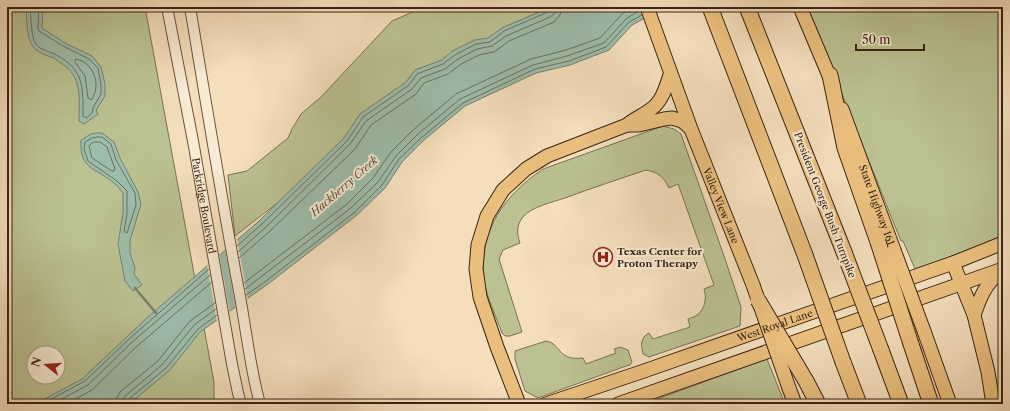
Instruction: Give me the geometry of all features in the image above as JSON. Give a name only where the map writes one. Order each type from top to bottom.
[{"type":"highway","points":[[710,7],[805,255],[858,404]]},
{"type":"highway","name":"President George Bush Turnpike","points":[[747,7],[844,252],[901,404]]},
{"type":"highway","points":[[830,75],[845,148],[878,242],[931,404]]},
{"type":"highway","points":[[755,292],[818,404]]},
{"type":"main road","name":"Valley View Lane","points":[[647,7],[670,75],[755,292],[795,404]]},
{"type":"main road","name":"State Highway 161","points":[[800,7],[830,75],[950,404]]},
{"type":"main road","points":[[519,404],[480,297],[476,269],[478,245],[487,216],[504,190],[526,170],[542,159],[627,125],[635,118],[651,110],[660,100],[670,75]]},
{"type":"main road","points":[[627,125],[639,125],[672,118],[682,121],[691,129]]},
{"type":"main road","name":"West Royal Lane","points":[[546,404],[953,263],[1003,243]]},
{"type":"main road","points":[[953,263],[974,315],[994,404]]},
{"type":"main road","points":[[618,404],[1003,270]]},
{"type":"main road","points":[[974,315],[980,296],[987,285],[1003,270]]},
{"type":"street","name":"Parkridge Boulevard","points":[[167,7],[193,141],[232,364],[241,404]]},
{"type":"street","name":"Parkridge Boulevard","points":[[190,7],[223,207],[250,349],[254,383],[260,404]]},
{"type":"shaded area","points":[[7,7],[145,7],[214,382],[214,404],[7,404]]},
{"type":"shaded area","points":[[424,7],[551,7],[502,28],[235,236],[228,175],[247,171],[288,138],[301,114],[321,97],[392,21]]},
{"type":"shaded area","points":[[807,7],[1003,7],[1003,238],[915,269],[903,241],[901,241]]},
{"type":"shaded area","points":[[663,126],[674,129],[681,134],[741,307],[740,326],[649,357],[643,354],[642,342],[644,337],[649,333],[653,339],[690,327],[688,319],[700,313],[704,307],[704,289],[714,285],[678,184],[669,188],[660,176],[654,172],[646,170],[542,205],[531,210],[523,217],[519,223],[518,230],[520,243],[503,250],[499,259],[522,332],[505,336],[502,333],[485,285],[484,260],[490,229],[506,202],[529,179],[543,169]]},
{"type":"shaded area","points":[[546,341],[555,345],[564,355],[568,357],[583,358],[586,364],[616,353],[614,349],[620,347],[628,350],[632,362],[630,365],[538,398],[525,391],[515,359],[515,351]]},
{"type":"shaded area","points":[[767,359],[785,404],[643,404]]},
{"type":"water","points":[[26,7],[43,7],[42,28],[65,43],[92,56],[101,67],[105,84],[105,96],[96,110],[98,114],[84,124],[79,121],[79,96],[76,81],[68,69],[52,57],[35,49],[28,35]]},
{"type":"water","name":"Hackberry Creek","points":[[551,7],[665,7],[632,25],[609,50],[570,65],[536,73],[465,106],[424,140],[402,162],[385,188],[357,215],[268,284],[200,332],[169,371],[129,404],[35,404],[82,379],[148,317],[259,221],[344,138],[360,114],[406,82],[415,70],[442,60],[452,51],[475,40],[488,38],[502,28]]},
{"type":"water","points":[[102,133],[114,142],[120,158],[138,192],[141,204],[130,241],[130,253],[135,268],[134,274],[142,285],[133,291],[125,281],[118,244],[123,213],[123,193],[116,185],[86,163],[81,150],[81,140],[91,134]]},
{"type":"pier","points":[[237,238],[248,301],[236,309],[225,248]]},
{"type":"pier","points":[[219,253],[230,313],[217,322],[207,264]]},
{"type":"waterway","points":[[135,288],[156,313]]},
{"type":"place","name":"Texas Center for Proton Therapy","points":[[603,257]]}]
